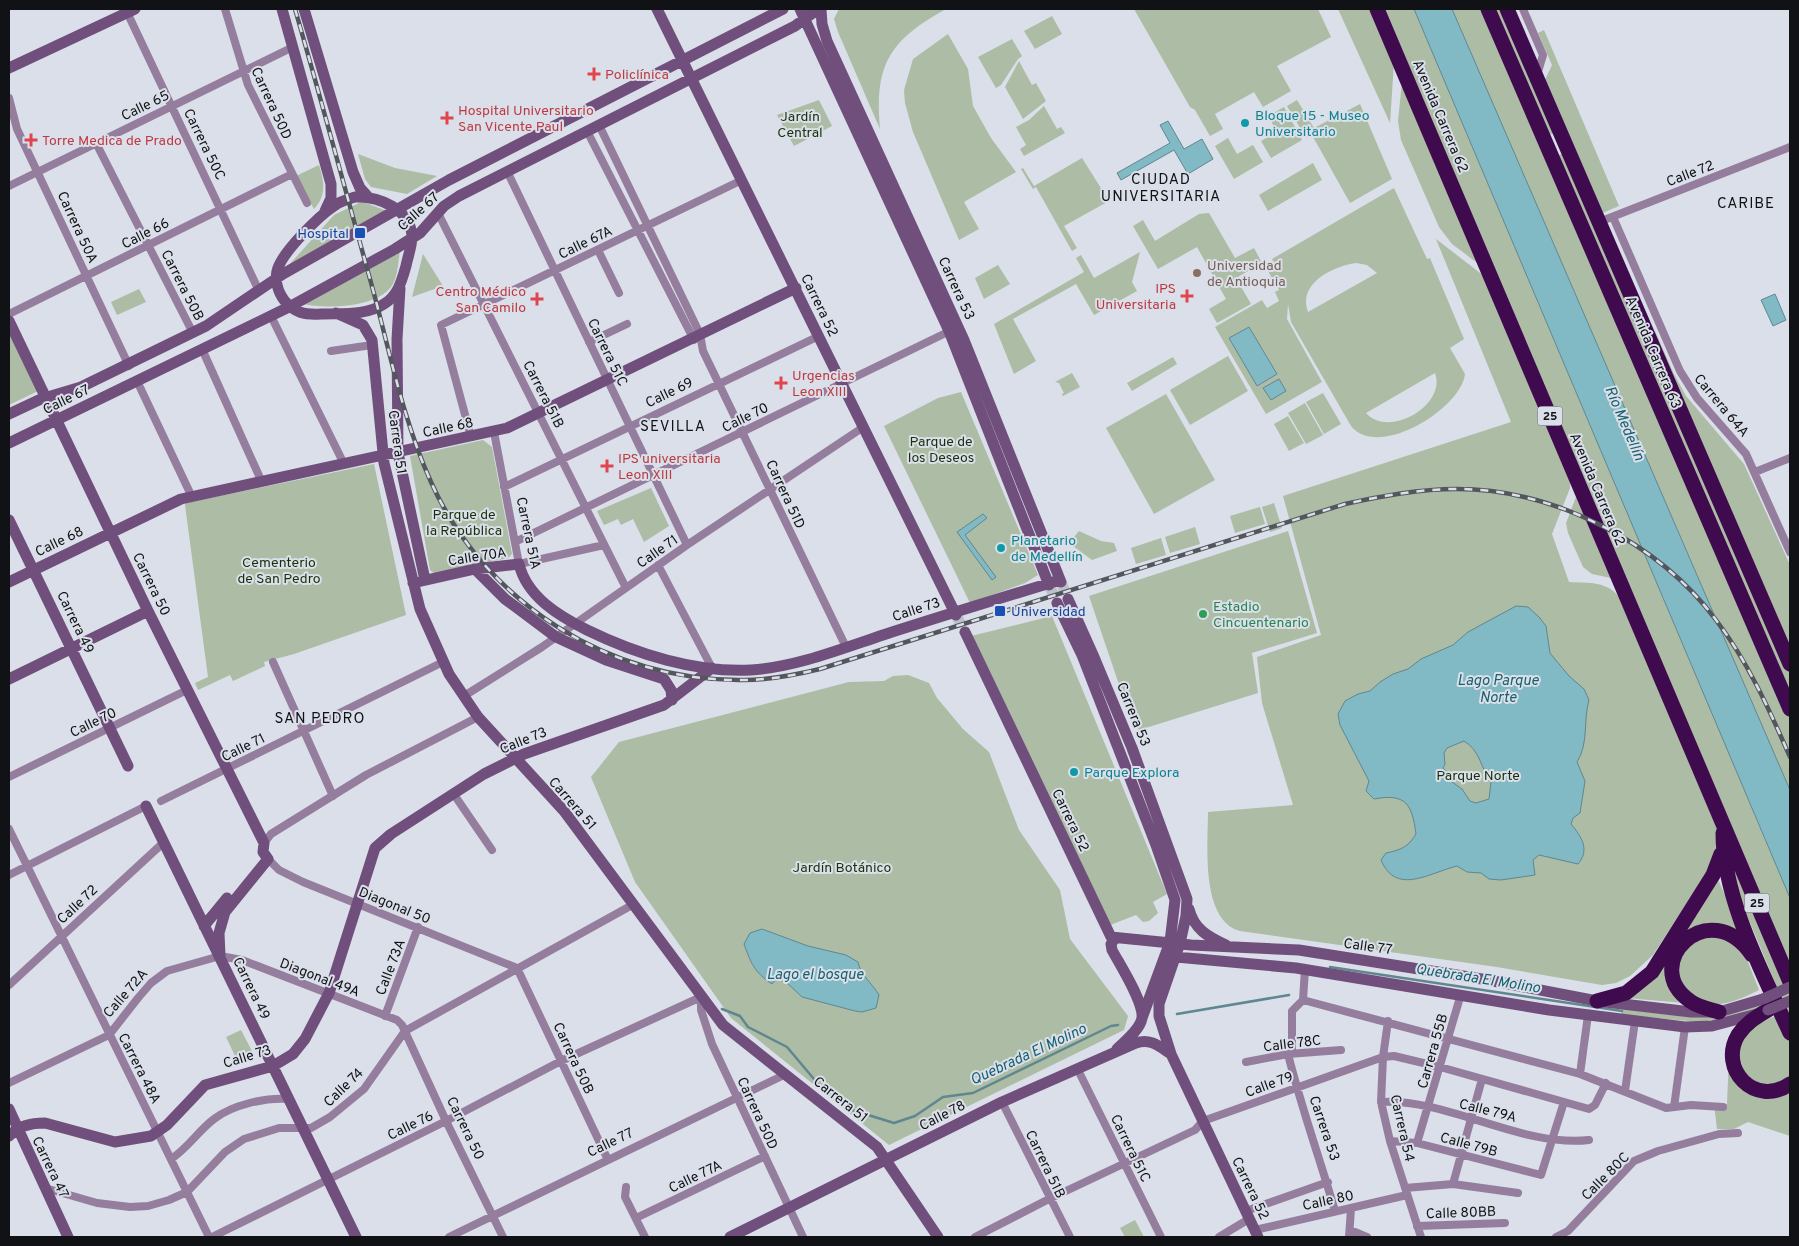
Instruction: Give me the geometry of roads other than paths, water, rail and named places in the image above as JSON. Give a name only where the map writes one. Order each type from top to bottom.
[{"type":"highway","name":"Avenida Carrera 62","points":[[1377,9],[1790,982]]},
{"type":"highway","name":"Avenida Carrera 63","points":[[1488,9],[1790,709]]},
{"type":"highway","name":"Avenida Carrera 63","points":[[1507,9],[1536,77],[1606,219],[1652,324],[1790,664]]},
{"type":"highway","points":[[1723,824],[1723,847],[1727,880],[1760,966],[1790,1033]]},
{"type":"highway","points":[[1597,1001],[1626,993],[1652,972],[1713,875],[1723,847]]},
{"type":"highway","points":[[1719,1012],[1690,1002],[1675,983],[1672,971],[1673,960],[1682,943],[1698,932],[1708,930],[1727,932],[1743,943],[1760,966]]},
{"type":"highway","points":[[1765,1004],[1739,1034],[1734,1048],[1734,1064],[1741,1078],[1757,1091],[1776,1092],[1790,1084]]},
{"type":"main road","points":[[282,9],[331,184],[331,198],[324,215]]},
{"type":"main road","points":[[304,9],[353,172],[360,188],[368,198]]},
{"type":"main road","name":"Carrera 52","points":[[657,9],[740,181],[796,288],[956,614]]},
{"type":"main road","name":"Calle 67","points":[[9,414],[46,398],[74,390],[129,366],[216,321],[277,278],[478,165],[783,9]]},
{"type":"main road","name":"Calle 67","points":[[9,443],[289,307],[412,239],[438,213],[459,196],[691,78],[802,14],[819,9]]},
{"type":"main road","name":"Carrera 53","points":[[819,9],[827,41],[954,329],[1061,581]]},
{"type":"main road","points":[[9,68],[129,10]]},
{"type":"main road","name":"Carrera 53","points":[[802,14],[954,329],[1049,584]]},
{"type":"main road","points":[[597,104],[602,123]]},
{"type":"main road","points":[[360,197],[389,204],[398,210],[408,222],[412,239],[401,282],[393,296],[380,306],[365,311],[336,314],[302,314],[289,307],[280,293],[277,278],[283,258],[334,206],[346,199],[360,197]]},
{"type":"main road","name":"Carrera 51","points":[[401,282],[397,339],[398,453],[425,580]]},
{"type":"main road","name":"Calle 68","points":[[9,582],[160,507],[191,495],[494,432],[540,412],[796,288]]},
{"type":"main road","name":"Carrera 51","points":[[336,314],[363,325],[371,336],[383,456],[413,583],[420,610],[443,662],[464,696],[478,717],[564,812],[634,904],[701,997],[728,1030],[871,1141],[938,1237]]},
{"type":"main road","name":"Carrera 50","points":[[9,321],[187,690],[228,768],[265,851]]},
{"type":"main road","name":"Carrera 49","points":[[9,520],[128,766]]},
{"type":"main road","name":"Calle 70A","points":[[413,583],[475,569],[519,564]]},
{"type":"main road","name":"Carrera 51A","points":[[519,564],[524,580],[533,592],[548,606],[575,624],[606,639],[653,655],[712,668]]},
{"type":"main road","points":[[475,569],[512,604],[556,637],[606,660],[664,679],[671,690],[672,700]]},
{"type":"main road","name":"Calle 73","points":[[158,1132],[205,1085],[273,1066],[293,1054],[305,1039],[329,993],[356,902],[375,848],[391,834],[484,774],[515,758],[655,708],[672,700],[712,668],[752,670],[772,667],[846,647],[1061,581]]},
{"type":"main road","name":"Carrera 53","points":[[1171,957],[1186,916],[1187,899],[1132,748],[1094,657],[1062,601],[1164,865],[1175,900],[1175,943]]},
{"type":"main road","points":[[9,679],[148,610]]},
{"type":"main road","name":"Carrera 52","points":[[964,632],[1105,927],[1111,937],[1115,938]]},
{"type":"main road","name":"Carrera 49","points":[[146,806],[356,1237]]},
{"type":"main road","points":[[204,926],[259,861],[265,851]]},
{"type":"main road","points":[[220,956],[219,933],[225,912],[265,851]]},
{"type":"main road","points":[[1187,899],[1194,925],[1216,940],[1232,947]]},
{"type":"main road","points":[[1115,938],[1111,944],[1112,950],[1140,1006],[1142,1018]]},
{"type":"main road","name":"Calle 77","points":[[1115,938],[1299,950],[1488,980],[1597,1001],[1691,1012],[1719,1012],[1765,1004]]},
{"type":"main road","points":[[1329,974],[1325,966],[1326,962],[1334,956]]},
{"type":"main road","points":[[1110,1054],[1136,1029],[1171,957],[1305,969],[1588,1015],[1684,1027],[1712,1026],[1765,1004],[1790,987]]},
{"type":"main road","name":"Carrera 52","points":[[1171,957],[1159,1004],[1159,1016],[1171,1054],[1256,1233]]},
{"type":"main road","points":[[1765,1004],[1790,1000]]},
{"type":"main road","name":"Calle 78","points":[[730,1237],[1002,1102],[1078,1070],[1110,1054],[1146,1040],[1171,1054]]},
{"type":"main road","name":"Carrera 47","points":[[9,1109],[12,1129],[45,1188],[68,1237]]},
{"type":"main road","points":[[12,1129],[35,1116],[46,1116],[115,1136],[158,1132]]},
{"type":"street","name":"Carrera 50D","points":[[225,9],[242,70],[307,203]]},
{"type":"street","points":[[1523,9],[1543,55],[1536,77]]},
{"type":"street","name":"Carrera 50C","points":[[129,10],[259,290]]},
{"type":"street","name":"Calle 65","points":[[9,186],[242,70],[293,47]]},
{"type":"street","name":"Carrera 50A","points":[[9,98],[17,128],[129,366]]},
{"type":"street","name":"Carrera 51D","points":[[602,123],[696,336],[846,647]]},
{"type":"street","name":"Carrera 51D","points":[[587,130],[637,230],[696,336]]},
{"type":"street","name":"Carrera 50B","points":[[96,143],[193,333]]},
{"type":"street","name":"Calle 72","points":[[1606,219],[1790,147]]},
{"type":"street","name":"Carrera 51C","points":[[506,171],[687,545]]},
{"type":"street","name":"Calle 66","points":[[9,314],[292,174]]},
{"type":"street","name":"Calle 67A","points":[[471,437],[441,325],[740,181]]},
{"type":"street","name":"Carrera 51B","points":[[438,213],[540,412],[626,588]]},
{"type":"street","points":[[598,250],[619,293]]},
{"type":"street","points":[[271,316],[344,464]]},
{"type":"street","points":[[589,342],[628,324]]},
{"type":"street","name":"Carrera 64A","points":[[1652,324],[1691,390],[1740,446],[1755,472],[1790,552]]},
{"type":"street","name":"Calle 70","points":[[515,542],[954,329]]},
{"type":"street","name":"Calle 69","points":[[504,487],[819,336]]},
{"type":"street","points":[[331,351],[372,345]]},
{"type":"street","points":[[202,349],[261,480]]},
{"type":"street","points":[[136,381],[191,495]]},
{"type":"street","name":"Calle 71","points":[[464,696],[556,637],[687,545],[859,430],[863,425]]},
{"type":"street","name":"Carrera 51A","points":[[494,432],[519,564]]},
{"type":"street","points":[[1755,472],[1790,458]]},
{"type":"street","name":"Calle 70A","points":[[519,564],[604,545]]},
{"type":"street","points":[[658,565],[712,668]]},
{"type":"street","points":[[273,662],[333,796]]},
{"type":"street","name":"Calle 71","points":[[161,800],[443,662]]},
{"type":"street","name":"Calle 70","points":[[9,777],[187,690]]},
{"type":"street","points":[[265,851],[270,834],[366,775],[478,717]]},
{"type":"street","points":[[453,793],[492,850]]},
{"type":"street","points":[[9,875],[146,806]]},
{"type":"street","name":"Carrera 48A","points":[[9,829],[210,1237]]},
{"type":"street","name":"Calle 72","points":[[9,985],[163,843]]},
{"type":"street","name":"Diagonal 50","points":[[265,851],[282,872],[517,968]]},
{"type":"street","name":"Calle 74","points":[[45,1188],[97,1204],[130,1207],[148,1206],[187,1192],[225,1152],[244,1139],[279,1128],[316,1127],[330,1117],[364,1090],[405,1031],[634,904]]},
{"type":"street","name":"Calle 73A","points":[[385,1016],[418,927]]},
{"type":"street","name":"Diagonal 49A","points":[[220,956],[242,960],[397,1020],[405,1031]]},
{"type":"street","name":"Calle 72A","points":[[9,1083],[109,1035],[138,998],[162,974],[172,969],[220,956]]},
{"type":"street","name":"Carrera 50B","points":[[517,968],[608,1160]]},
{"type":"street","points":[[1305,969],[1303,1000],[1388,1021],[1580,1074],[1666,1108],[1723,1107]]},
{"type":"street","name":"Carrera 55B","points":[[1418,1143],[1461,994]]},
{"type":"street","name":"Carrera 50D","points":[[701,997],[701,1010],[712,1044],[803,1237]]},
{"type":"street","name":"Calle 76","points":[[210,1237],[446,1121],[561,1061],[701,997]]},
{"type":"street","name":"Carrera 53","points":[[1303,1000],[1292,1011],[1290,1054],[1296,1087],[1328,1182],[1335,1211]]},
{"type":"street","points":[[1580,1074],[1588,1015]]},
{"type":"street","name":"Carrera 54","points":[[1388,1021],[1383,1057],[1381,1102],[1390,1141],[1421,1237]]},
{"type":"street","points":[[1625,1091],[1635,1021]]},
{"type":"street","points":[[1674,1107],[1684,1027]]},
{"type":"street","name":"Carrera 50","points":[[405,1031],[446,1121],[503,1237]]},
{"type":"street","name":"Calle 78C","points":[[1246,1062],[1290,1054],[1341,1050]]},
{"type":"street","name":"Calle 79","points":[[975,1237],[1049,1199],[1195,1130],[1203,1121],[1383,1057],[1394,1056],[1440,1067],[1592,1109],[1606,1083]]},
{"type":"street","name":"Carrera 51C","points":[[1078,1070],[1161,1237]]},
{"type":"street","name":"Calle 77","points":[[449,1237],[784,1075]]},
{"type":"street","points":[[1453,1184],[1482,1079]]},
{"type":"street","points":[[171,1159],[213,1119],[225,1111],[268,1100],[289,1099]]},
{"type":"street","name":"Calle 79A","points":[[1381,1102],[1402,1101],[1471,1120],[1554,1139],[1589,1140]]},
{"type":"street","name":"Carrera 51B","points":[[1002,1102],[1049,1199],[1070,1237]]},
{"type":"street","points":[[1554,1139],[1564,1102]]},
{"type":"street","name":"Calle 80C","points":[[1556,1237],[1568,1231],[1634,1161],[1719,1134],[1738,1133]]},
{"type":"street","name":"Calle 79B","points":[[1390,1141],[1418,1143],[1461,1156],[1541,1175],[1554,1139]]},
{"type":"street","name":"Calle 77A","points":[[636,1218],[765,1156]]},
{"type":"street","name":"Calle 80","points":[[1218,1237],[1248,1215],[1328,1182]]},
{"type":"street","name":"Calle 80","points":[[1256,1233],[1335,1211],[1351,1209],[1406,1191],[1453,1184],[1518,1193]]},
{"type":"street","points":[[626,1187],[625,1197],[645,1237]]},
{"type":"street","points":[[1351,1209],[1350,1234],[1366,1237]]},
{"type":"street","name":"Calle 80BB","points":[[1417,1226],[1505,1223]]},
{"type":"water","name":"Río Medellín","points":[[1414,9],[1452,9],[1790,790],[1790,898]]},
{"type":"water","points":[[1168,121],[1184,149],[1202,139],[1213,159],[1188,174],[1174,150],[1121,180],[1117,173],[1170,143],[1160,125]]},
{"type":"water","points":[[1775,294],[1786,320],[1773,326],[1761,300]]},
{"type":"water","points":[[1249,327],[1277,374],[1257,386],[1229,338]]},
{"type":"water","points":[[1279,379],[1286,391],[1271,400],[1263,388]]},
{"type":"water","points":[[983,514],[987,518],[965,535],[996,577],[992,580],[957,532]]},
{"type":"water","name":"Lago Parque Norte","points":[[1516,606],[1528,607],[1546,626],[1550,653],[1569,676],[1584,689],[1589,700],[1583,747],[1577,762],[1585,781],[1580,813],[1573,818],[1571,824],[1581,839],[1584,849],[1582,859],[1578,864],[1539,855],[1533,860],[1535,875],[1501,880],[1489,879],[1481,873],[1467,872],[1457,866],[1425,877],[1404,880],[1395,877],[1387,871],[1381,860],[1386,853],[1404,847],[1416,834],[1412,815],[1405,803],[1400,800],[1394,798],[1374,799],[1366,791],[1369,781],[1340,725],[1338,714],[1345,701],[1358,694],[1370,691],[1393,674],[1408,669],[1421,659],[1453,645],[1468,632]],"holes":[[[1464,741],[1477,754],[1491,782],[1489,799],[1476,803],[1470,801],[1462,789],[1448,779],[1449,774],[1443,768],[1445,764],[1444,753],[1447,748]]]},
{"type":"water","name":"Lago el bosque","points":[[762,929],[808,946],[846,955],[858,962],[864,975],[879,995],[876,1008],[862,1012],[855,1011],[802,997],[785,981],[775,980],[772,984],[754,967],[744,944],[750,933]]},
{"type":"waterway","name":"Quebrada El Molino","points":[[1330,967],[1622,1011]]},
{"type":"waterway","name":"Quebrada El Molino","points":[[1177,1014],[1289,995]]},
{"type":"waterway","name":"Quebrada El Molino","points":[[722,1009],[740,1016],[748,1027],[787,1047],[819,1085],[849,1109],[894,1123],[915,1116],[943,1097],[973,1093],[1111,1026],[1118,1025]]},
{"type":"tunnel","points":[[1061,582],[1068,599]]},
{"type":"tunnel","points":[[1049,585],[1057,603]]},
{"type":"tunnel","points":[[956,615],[965,632]]},
{"type":"railway","points":[[295,9],[404,408],[431,482],[454,525],[484,564],[519,598],[558,627],[601,650],[647,667],[695,677],[744,680],[792,675],[820,669],[1345,504],[1429,490],[1494,491],[1567,510],[1602,526],[1635,545],[1665,567],[1692,592],[1728,636],[1757,686],[1790,757]]},
{"type":"place","name":"Policlínica","points":[[594,74]]},
{"type":"place","name":"Hospital Universitario San Vicente Paul","points":[[447,118]]},
{"type":"place","name":"Bloque 15 - Museo Universitario","points":[[1245,123]]},
{"type":"place","name":"Torre Medica de Prado","points":[[31,140]]},
{"type":"place","name":"Hospital","points":[[360,233]]},
{"type":"place","name":"Universidad de Antioquia","points":[[1197,273]]},
{"type":"place","name":"IPS Universitaria","points":[[1187,296]]},
{"type":"place","name":"Centro Médico San Camilo","points":[[537,299]]},
{"type":"place","name":"Urgencias Leon XIII","points":[[781,383]]},
{"type":"place","name":"IPS universitaria Leon XIII","points":[[607,466]]},
{"type":"place","name":"Planetario de Medellín","points":[[1001,548]]},
{"type":"place","name":"Universidad","points":[[1000,611]]},
{"type":"place","name":"Estadio Cincuentenario","points":[[1203,614]]},
{"type":"place","name":"Parque Explora","points":[[1074,772]]},
{"type":"district","name":"CIUDAD UNIVERSITARIA","points":[[1161,188]]},
{"type":"district","name":"CARIBE","points":[[1746,203]]},
{"type":"district","name":"SEVILLA","points":[[673,426]]},
{"type":"district","name":"SAN PEDRO","points":[[320,718]]},
{"type":"park label","name":"Jardín Central","points":[[800,124]]},
{"type":"park label","name":"Parque de los Deseos","points":[[941,450]]},
{"type":"park label","name":"Parque de la República","points":[[464,522]]},
{"type":"park label","name":"Cementerio de San Pedro","points":[[279,570]]},
{"type":"park label","name":"Parque Norte","points":[[1478,775]]},
{"type":"park label","name":"Jardín Botánico","points":[[842,867]]}]
